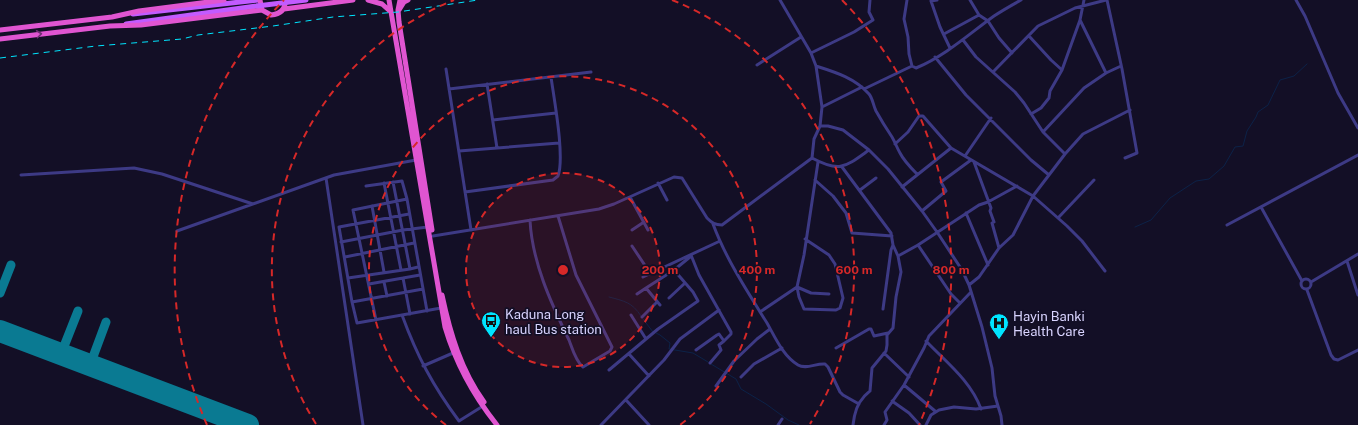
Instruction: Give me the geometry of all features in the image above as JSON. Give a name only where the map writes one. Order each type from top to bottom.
[{"type":"highway","points":[[0,30],[110,17],[139,10],[224,0]]},
{"type":"highway","points":[[284,9],[285,0]]},
{"type":"highway","points":[[258,2],[262,10],[271,15],[276,15],[284,9],[353,0]]},
{"type":"highway","points":[[368,0],[384,5],[392,12]]},
{"type":"highway","points":[[389,0],[445,328],[453,353],[471,388],[497,425]]},
{"type":"highway","points":[[400,0],[398,10],[399,22],[438,272],[447,317],[454,343],[462,364],[482,400],[502,425]]},
{"type":"highway","points":[[398,10],[404,2],[408,0]]},
{"type":"highway","points":[[0,39],[112,26],[141,25],[262,10]]},
{"type":"highway","points":[[110,17],[112,26]]},
{"type":"main road","points":[[110,17],[258,2],[306,0]]},
{"type":"main road","points":[[112,26],[258,2]]},
{"type":"street","points":[[713,224],[722,225],[812,158],[814,139],[820,126],[822,108],[816,66],[811,53],[780,0]]},
{"type":"street","points":[[811,53],[854,32],[873,20],[869,12],[870,0]]},
{"type":"street","points":[[907,0],[904,19],[912,66]]},
{"type":"street","points":[[937,0],[931,1],[940,27],[950,48]]},
{"type":"street","points":[[970,0],[979,15],[988,21],[999,38],[1012,53]]},
{"type":"street","points":[[822,108],[912,66],[918,67],[935,58],[1021,0]]},
{"type":"street","points":[[1031,114],[1041,108],[1049,98],[1050,91],[1062,70],[1080,20],[1084,0]]},
{"type":"street","points":[[993,72],[1038,26],[1084,5],[1106,0],[1130,110],[1137,153],[1125,158]]},
{"type":"street","points":[[1296,0],[1308,22],[1338,92],[1358,128]]},
{"type":"street","points":[[944,34],[979,15]]},
{"type":"street","points":[[1080,20],[1106,73]]},
{"type":"street","points":[[757,65],[801,36]]},
{"type":"street","points":[[1029,36],[1050,60],[1062,70]]},
{"type":"street","points":[[963,40],[976,57],[1015,92],[1042,132],[1065,154]]},
{"type":"street","points":[[935,58],[966,95],[991,118],[1031,160],[1049,175]]},
{"type":"street","points":[[816,66],[839,73],[863,88],[872,99],[876,111],[900,154],[917,174]]},
{"type":"street","points":[[1042,132],[1084,88],[1106,73],[1121,66]]},
{"type":"street","points":[[446,69],[471,230]]},
{"type":"street","points":[[449,89],[591,72]]},
{"type":"street","points":[[465,192],[553,180],[558,176],[560,172],[559,143],[551,77]]},
{"type":"street","points":[[487,84],[497,148]]},
{"type":"street","points":[[969,285],[979,277],[999,248],[1012,235],[1033,196],[1065,154],[1083,134],[1130,110]]},
{"type":"street","points":[[493,120],[556,113]]},
{"type":"street","points":[[895,144],[908,132],[921,115],[952,148],[1033,196],[1082,241],[1105,271]]},
{"type":"street","points":[[965,156],[991,118]]},
{"type":"street","points":[[820,126],[828,126],[843,130],[869,150],[888,169],[922,211],[962,270],[969,285],[987,346],[992,368],[995,396],[1002,425]]},
{"type":"street","points":[[459,151],[559,143]]},
{"type":"street","points":[[902,187],[952,148]]},
{"type":"street","points":[[812,158],[825,165],[837,168],[842,167],[869,150]]},
{"type":"street","points":[[1227,225],[1358,155]]},
{"type":"street","points":[[177,232],[334,175],[417,160]]},
{"type":"street","points":[[972,161],[991,208],[990,211],[994,222],[992,223],[999,248]]},
{"type":"street","points":[[922,211],[946,191],[941,182],[972,161]]},
{"type":"street","points":[[805,239],[829,255],[835,264],[843,298],[840,308],[836,310],[804,309],[797,287],[805,239],[818,162]]},
{"type":"street","points":[[842,167],[888,228],[898,256],[900,272],[893,328],[888,333],[886,338],[887,348],[872,368],[870,391],[858,404],[853,425]]},
{"type":"street","points":[[20,175],[134,168],[162,174],[254,204]]},
{"type":"street","points":[[433,236],[599,209],[614,204],[674,177],[682,178],[707,218],[713,224],[720,241],[760,312],[789,357],[798,365],[803,367],[825,364],[842,395],[858,404]]},
{"type":"street","points":[[326,178],[363,425]]},
{"type":"street","points":[[860,190],[876,178]]},
{"type":"street","points":[[815,180],[833,196],[846,213],[852,233],[892,236]]},
{"type":"street","points":[[1058,218],[1094,180]]},
{"type":"street","points":[[366,186],[401,181],[407,199],[427,311]]},
{"type":"street","points":[[393,182],[410,269]]},
{"type":"street","points":[[384,183],[392,217],[401,270]]},
{"type":"street","points":[[658,183],[668,200]]},
{"type":"street","points":[[394,188],[403,186]]},
{"type":"street","points":[[898,256],[918,245],[979,205],[988,202],[1017,186]]},
{"type":"street","points":[[630,197],[648,230]]},
{"type":"street","points":[[376,320],[353,210],[407,199]]},
{"type":"street","points":[[372,206],[380,250],[389,281]]},
{"type":"street","points":[[1261,207],[1302,281],[1302,287],[1307,290],[1331,355],[1334,359],[1338,360],[1358,350]]},
{"type":"street","points":[[966,213],[988,264]]},
{"type":"street","points":[[409,214],[339,228],[357,323],[441,308]]},
{"type":"street","points":[[530,220],[531,233],[541,275],[565,333],[583,367],[610,351],[612,347],[576,275],[558,216]]},
{"type":"street","points":[[632,230],[644,222]]},
{"type":"street","points":[[341,242],[394,231],[428,227]]},
{"type":"street","points":[[643,277],[691,256],[720,241]]},
{"type":"street","points":[[345,256],[414,243]]},
{"type":"street","points":[[883,309],[891,250],[893,245]]},
{"type":"street","points":[[918,245],[952,294],[960,303]]},
{"type":"street","points":[[632,246],[650,273]]},
{"type":"street","points":[[1307,290],[1312,285],[1311,282],[1358,254]]},
{"type":"street","points":[[637,294],[674,270],[691,256]]},
{"type":"street","points":[[691,256],[699,275],[731,332],[729,336],[719,345],[721,350],[710,363]]},
{"type":"street","points":[[1347,261],[1358,295]]},
{"type":"street","points":[[348,278],[418,267]]},
{"type":"street","points":[[609,370],[654,332],[698,301],[674,270]]},
{"type":"street","points":[[369,284],[420,275]]},
{"type":"street","points":[[403,278],[410,314]]},
{"type":"street","points":[[1302,281],[1305,279],[1311,282]]},
{"type":"street","points":[[384,282],[387,296]]},
{"type":"street","points":[[669,298],[685,283]]},
{"type":"street","points":[[797,287],[811,293],[828,294]]},
{"type":"street","points":[[760,312],[797,287]]},
{"type":"street","points":[[646,288],[660,306]]},
{"type":"street","points":[[352,302],[423,289]]},
{"type":"street","points":[[884,425],[887,420],[884,412],[909,377],[926,341],[937,327],[971,292]]},
{"type":"street","points":[[642,317],[657,302]]},
{"type":"street","points":[[600,425],[649,376],[686,334],[719,310]]},
{"type":"street","points":[[402,315],[423,366],[440,395],[458,421],[483,406]]},
{"type":"street","points":[[631,315],[646,339]]},
{"type":"street","points":[[716,386],[734,361],[770,329]]},
{"type":"street","points":[[836,348],[868,329],[871,329],[874,336],[888,333]]},
{"type":"street","points":[[696,350],[718,334],[724,340]]},
{"type":"street","points":[[926,341],[969,386],[977,397],[981,409]]},
{"type":"street","points":[[741,377],[754,364],[782,348]]},
{"type":"street","points":[[423,366],[453,353]]},
{"type":"street","points":[[884,353],[909,377]]},
{"type":"street","points":[[629,354],[649,376]]},
{"type":"street","points":[[904,385],[935,411]]},
{"type":"street","points":[[626,400],[649,425]]},
{"type":"street","points":[[892,401],[909,413],[920,425]]},
{"type":"street","points":[[926,425],[931,415],[935,411],[954,407],[981,409],[998,406]]},
{"type":"street","points":[[778,425],[782,419]]},
{"type":"waterway","points":[[1135,227],[1151,220],[1170,198],[1196,181],[1209,179],[1224,166],[1235,147],[1243,146],[1247,131],[1258,112],[1268,105],[1280,80],[1294,76],[1307,64]]},
{"type":"waterway","points":[[609,297],[631,305],[641,316]]},
{"type":"waterway","points":[[643,319],[653,332]]},
{"type":"waterway","points":[[656,333],[670,343],[669,349],[693,353],[708,362]]},
{"type":"waterway","points":[[711,364],[736,379],[741,389],[766,404],[788,420],[799,425]]},
{"type":"taxiway","points":[[0,293],[11,265]]},
{"type":"taxiway","points":[[61,354],[78,311]]},
{"type":"taxiway","points":[[90,365],[106,322]]},
{"type":"runway","points":[[0,331],[248,425]]},
{"type":"railway","points":[[0,58],[96,46],[182,39],[198,35],[333,17],[398,12],[478,0]]},
{"type":"place","name":"Kaduna Long haul Bus station","points":[[491,338]]},
{"type":"place","name":"Hayin Banki Health Care","points":[[999,340]]}]
